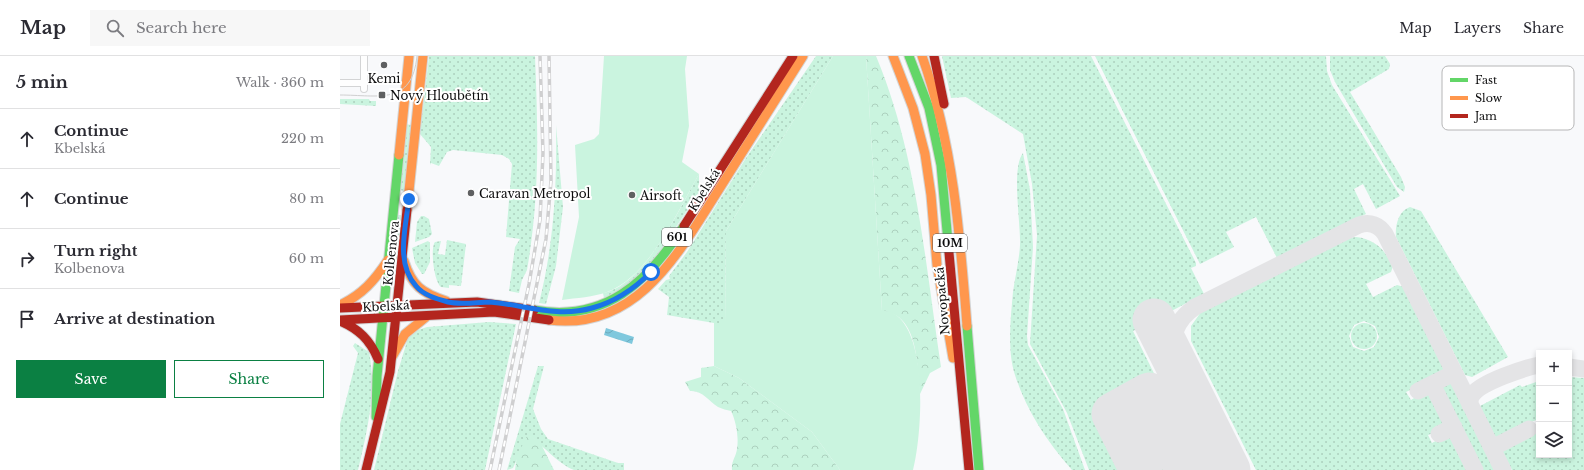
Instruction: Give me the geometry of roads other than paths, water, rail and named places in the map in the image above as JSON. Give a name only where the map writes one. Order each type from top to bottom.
[{"type":"main road","name":"Kolbenova","points":[[376,428],[378,362],[409,56]]},
{"type":"main road","name":"Kolbenova","points":[[366,470],[388,385],[392,357],[423,56]]},
{"type":"main road","name":"Kbelská","points":[[340,307],[450,302],[493,303],[547,312],[573,312],[603,305],[633,288],[654,269],[673,244],[793,56]]},
{"type":"main road","name":"Kbelská","points":[[340,321],[495,312],[546,320],[573,321],[594,318],[617,310],[639,297],[661,275],[680,250],[803,56]]},
{"type":"main road","name":"10M","points":[[893,56],[913,108],[925,154],[931,195],[938,270],[965,430]]},
{"type":"main road","name":"10M","points":[[922,56],[941,118],[952,176]]},
{"type":"main road","name":"10M","points":[[934,56],[949,131],[952,176]]},
{"type":"main road","name":"Novopacká","points":[[910,59],[928,108],[941,165],[969,470]]},
{"type":"main road","name":"Novopacká","points":[[952,176],[960,244],[979,470]]},
{"type":"main road","points":[[403,256],[410,277],[416,287],[429,295],[450,302]]},
{"type":"main road","points":[[340,307],[367,289],[388,260]]},
{"type":"main road","points":[[392,357],[405,332],[428,316]]},
{"type":"main road","points":[[340,321],[355,327],[365,335],[373,346],[378,362]]},
{"type":"street","points":[[340,83],[364,86],[364,56]]},
{"type":"water","points":[[606,328],[634,337],[632,344],[604,335]]},
{"type":"tram line","points":[[340,95],[380,96],[401,90],[408,83],[414,72],[417,56]]},
{"type":"railway","points":[[490,470],[529,284],[540,220],[543,153],[540,56]]},
{"type":"railway","points":[[499,470],[546,239],[551,181],[549,56]]},
{"type":"place","name":"Kemi","points":[[384,65]]},
{"type":"place","name":"Nový Hloubětín","points":[[382,95]]},
{"type":"place","name":"Caravan Metropol","points":[[471,193]]},
{"type":"place","name":"Airsoft","points":[[632,195]]}]
